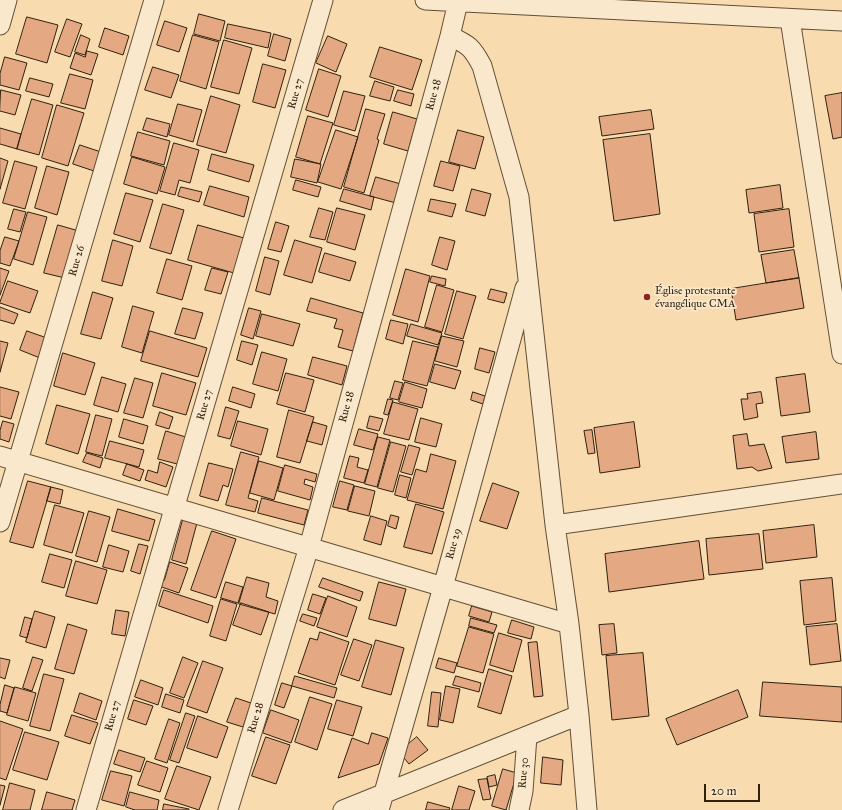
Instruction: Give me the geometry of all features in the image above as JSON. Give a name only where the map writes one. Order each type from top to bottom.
[{"type":"street","points":[[0,25],[7,0]]},
{"type":"street","name":"Rue 26","points":[[0,522],[154,0]]},
{"type":"street","name":"Rue 27","points":[[86,810],[323,0]]},
{"type":"street","points":[[425,0],[458,2],[487,1],[842,21]]},
{"type":"street","name":"Rue 28","points":[[228,810],[309,547],[450,36],[458,2]]},
{"type":"street","points":[[790,19],[842,354]]},
{"type":"street","points":[[450,36],[467,44],[475,52],[482,66],[519,197],[555,525],[569,624],[587,810]]},
{"type":"street","name":"Rue 29","points":[[381,802],[528,277]]},
{"type":"street","points":[[0,456],[569,624]]},
{"type":"street","points":[[555,525],[842,484]]},
{"type":"street","points":[[343,810],[381,802],[527,736],[579,715]]},
{"type":"street","name":"Rue 30","points":[[519,810],[523,792],[527,736]]},
{"type":"building","points":[[199,14],[225,21],[220,41],[194,34]]},
{"type":"building","points":[[27,17],[58,25],[47,63],[16,54]]},
{"type":"building","points":[[67,19],[82,24],[70,57],[55,52]]},
{"type":"building","points":[[165,21],[187,28],[179,52],[157,45]]},
{"type":"building","points":[[228,24],[271,33],[268,48],[225,38]]},
{"type":"building","points":[[105,28],[129,36],[123,55],[99,47]]},
{"type":"building","points":[[274,34],[291,39],[285,61],[268,56]]},
{"type":"building","points":[[81,35],[90,39],[85,55],[75,52]]},
{"type":"building","points":[[193,35],[219,42],[206,89],[180,81]]},
{"type":"building","points":[[328,36],[347,44],[336,72],[316,63]]},
{"type":"building","points":[[224,40],[252,48],[239,94],[211,87]]},
{"type":"building","points":[[380,47],[422,60],[412,90],[370,77]]},
{"type":"building","points":[[87,51],[98,54],[91,75],[70,68],[75,53],[85,57]]},
{"type":"building","points":[[5,57],[27,63],[19,90],[0,85],[0,74]]},
{"type":"building","points":[[263,64],[286,70],[275,108],[253,102]]},
{"type":"building","points":[[153,67],[179,75],[171,98],[145,90]]},
{"type":"building","points":[[319,69],[341,76],[328,117],[306,110]]},
{"type":"building","points":[[70,74],[93,80],[85,109],[61,103]]},
{"type":"building","points":[[30,78],[53,84],[49,97],[26,91]]},
{"type":"building","points":[[375,81],[394,87],[390,101],[370,96]]},
{"type":"building","points":[[1,90],[21,95],[15,115],[0,111]]},
{"type":"building","points":[[398,90],[414,94],[411,106],[394,101]]},
{"type":"building","points":[[344,91],[365,96],[355,131],[334,125]]},
{"type":"building","points":[[842,93],[842,137],[833,139],[825,96]]},
{"type":"building","points":[[211,96],[240,105],[226,153],[197,145]]},
{"type":"building","points":[[32,99],[53,105],[39,155],[17,149]]},
{"type":"building","points":[[178,104],[202,110],[193,142],[169,135]]},
{"type":"building","points":[[57,105],[84,113],[68,166],[42,158]]},
{"type":"building","points":[[366,109],[385,114],[377,139],[379,140],[364,193],[344,187]]},
{"type":"building","points":[[651,110],[654,129],[602,136],[599,117]]},
{"type":"building","points":[[393,112],[417,119],[408,151],[384,144]]},
{"type":"building","points":[[308,116],[333,123],[320,164],[296,157]]},
{"type":"building","points":[[147,118],[170,124],[167,137],[143,130]]},
{"type":"building","points":[[0,128],[21,134],[17,149],[0,144]]},
{"type":"building","points":[[336,130],[358,137],[341,189],[318,182]]},
{"type":"building","points":[[458,130],[484,137],[475,169],[449,162]]},
{"type":"building","points":[[138,132],[170,141],[164,165],[131,156]]},
{"type":"building","points":[[650,134],[660,214],[614,221],[603,140]]},
{"type":"building","points":[[174,143],[199,150],[190,183],[179,180],[175,195],[160,191]]},
{"type":"building","points":[[80,145],[101,152],[94,171],[73,164]]},
{"type":"building","points":[[212,154],[254,165],[249,182],[208,170]]},
{"type":"building","points":[[132,157],[165,167],[157,194],[124,184]]},
{"type":"building","points":[[0,158],[8,161],[0,189]]},
{"type":"building","points":[[295,159],[321,164],[317,183],[291,177]]},
{"type":"building","points":[[15,161],[37,167],[25,209],[3,203]]},
{"type":"building","points":[[441,161],[460,166],[453,191],[434,186]]},
{"type":"building","points":[[47,166],[69,172],[57,215],[35,208]]},
{"type":"building","points":[[376,177],[401,184],[396,203],[370,196]]},
{"type":"building","points":[[296,180],[321,187],[318,197],[293,190]]},
{"type":"building","points":[[780,185],[783,208],[749,213],[746,190]]},
{"type":"building","points":[[210,186],[249,197],[244,217],[204,205]]},
{"type":"building","points":[[181,187],[202,192],[199,202],[178,196]]},
{"type":"building","points":[[344,189],[374,197],[371,210],[340,201]]},
{"type":"building","points":[[472,189],[491,194],[485,216],[466,211]]},
{"type":"building","points":[[126,193],[153,200],[140,242],[114,234]]},
{"type":"building","points":[[431,199],[456,204],[452,217],[428,211]]},
{"type":"building","points":[[163,204],[184,210],[171,254],[150,248]]},
{"type":"building","points":[[319,208],[333,212],[325,240],[310,237]]},
{"type":"building","points":[[337,208],[365,215],[355,250],[327,242]]},
{"type":"building","points":[[14,209],[26,212],[20,232],[8,229]]},
{"type":"building","points":[[789,209],[794,247],[759,252],[754,214]]},
{"type":"building","points":[[28,212],[47,217],[33,265],[14,259]]},
{"type":"building","points":[[276,222],[289,226],[281,252],[268,249]]},
{"type":"building","points":[[58,225],[79,231],[65,278],[44,273]]},
{"type":"building","points":[[198,225],[244,238],[234,273],[188,260]]},
{"type":"building","points":[[5,237],[19,241],[10,266],[0,263],[0,251]]},
{"type":"building","points":[[440,237],[455,241],[447,270],[432,265]]},
{"type":"building","points":[[113,240],[133,246],[122,286],[102,281]]},
{"type":"building","points":[[295,240],[322,248],[312,283],[284,275]]},
{"type":"building","points":[[794,250],[799,278],[766,283],[761,255]]},
{"type":"building","points":[[325,253],[356,262],[350,281],[319,272]]},
{"type":"building","points":[[265,257],[279,261],[270,295],[256,291]]},
{"type":"building","points":[[167,259],[192,266],[182,300],[157,293]]},
{"type":"building","points":[[0,268],[9,271],[0,295]]},
{"type":"building","points":[[212,268],[228,272],[221,294],[205,290]]},
{"type":"building","points":[[406,269],[430,276],[418,322],[393,315]]},
{"type":"building","points":[[432,276],[446,279],[445,286],[430,282]]},
{"type":"building","points":[[799,278],[804,308],[736,320],[731,289]]},
{"type":"building","points":[[8,281],[38,291],[30,313],[0,303]]},
{"type":"building","points":[[437,285],[454,290],[442,332],[425,327]]},
{"type":"building","points":[[491,289],[507,293],[504,303],[488,299]]},
{"type":"building","points":[[457,291],[476,296],[463,339],[445,334]]},
{"type":"building","points":[[93,292],[113,298],[101,339],[81,334]]},
{"type":"building","points":[[311,298],[363,313],[353,351],[338,347],[343,330],[334,328],[337,319],[307,311]]},
{"type":"building","points":[[133,306],[154,312],[142,353],[122,347]]},
{"type":"building","points":[[0,307],[18,314],[14,324],[0,320]]},
{"type":"building","points":[[183,308],[203,313],[195,339],[175,334]]},
{"type":"building","points":[[249,308],[261,311],[253,339],[241,335]]},
{"type":"building","points":[[262,314],[300,324],[293,346],[256,336]]},
{"type":"building","points":[[391,320],[408,324],[403,344],[386,339]]},
{"type":"building","points":[[411,324],[442,333],[438,345],[407,336]]},
{"type":"building","points":[[27,331],[47,338],[40,358],[20,350]]},
{"type":"building","points":[[150,331],[207,348],[198,377],[141,361]]},
{"type":"building","points":[[442,336],[464,341],[457,367],[435,361]]},
{"type":"building","points":[[0,341],[8,343],[0,372]]},
{"type":"building","points":[[242,341],[258,345],[252,365],[237,360]]},
{"type":"building","points":[[413,341],[438,347],[427,386],[403,380]]},
{"type":"building","points":[[480,348],[495,352],[489,373],[475,369]]},
{"type":"building","points":[[262,352],[287,359],[278,391],[253,384]]},
{"type":"building","points":[[63,353],[95,363],[85,395],[54,386]]},
{"type":"building","points":[[313,357],[347,366],[342,385],[308,375]]},
{"type":"building","points":[[435,364],[461,371],[455,389],[430,382]]},
{"type":"building","points":[[162,373],[196,383],[186,415],[153,406]]},
{"type":"building","points":[[286,373],[314,380],[305,412],[277,404]]},
{"type":"building","points":[[805,374],[810,412],[781,416],[776,378]]},
{"type":"building","points":[[102,377],[126,384],[118,412],[94,405]]},
{"type":"building","points":[[135,378],[153,383],[143,418],[124,413]]},
{"type":"building","points":[[395,381],[403,383],[398,400],[390,398]]},
{"type":"building","points":[[405,382],[427,389],[422,408],[399,402]]},
{"type":"building","points":[[0,387],[19,392],[11,419],[0,416]]},
{"type":"building","points":[[233,387],[255,394],[251,408],[229,401]]},
{"type":"building","points":[[473,392],[485,396],[483,404],[471,400]]},
{"type":"building","points":[[761,392],[763,403],[756,404],[758,417],[744,420],[741,399],[748,399],[747,394]]},
{"type":"building","points":[[388,399],[393,400],[388,415],[384,414]]},
{"type":"building","points":[[393,402],[418,409],[409,440],[384,434]]},
{"type":"building","points":[[57,405],[90,414],[78,454],[46,444]]},
{"type":"building","points":[[226,407],[239,411],[230,439],[218,436]]},
{"type":"building","points":[[289,410],[314,417],[300,463],[277,457]]},
{"type":"building","points":[[160,412],[173,417],[169,429],[156,425]]},
{"type":"building","points":[[96,415],[112,419],[102,456],[86,452]]},
{"type":"building","points":[[370,416],[383,419],[379,431],[367,428]]},
{"type":"building","points":[[421,418],[442,424],[436,447],[415,442]]},
{"type":"building","points":[[124,419],[148,426],[143,444],[119,437]]},
{"type":"building","points":[[3,421],[14,424],[9,442],[0,439],[0,431]]},
{"type":"building","points":[[238,421],[268,429],[261,455],[231,446]]},
{"type":"building","points":[[313,422],[327,426],[322,445],[307,441]]},
{"type":"building","points":[[634,422],[640,467],[600,473],[594,428]]},
{"type":"building","points":[[359,429],[378,434],[373,450],[354,445]]},
{"type":"building","points":[[592,430],[595,453],[588,454],[584,431]]},
{"type":"building","points":[[166,431],[189,438],[181,465],[158,459]]},
{"type":"building","points":[[816,432],[819,459],[786,463],[782,437]]},
{"type":"building","points":[[747,434],[749,446],[764,444],[772,468],[758,471],[752,467],[737,469],[733,436]]},
{"type":"building","points":[[378,437],[390,440],[377,487],[365,484]]},
{"type":"building","points":[[110,441],[144,450],[139,467],[105,458]]},
{"type":"building","points":[[391,442],[406,446],[393,492],[378,488]]},
{"type":"building","points":[[409,445],[420,448],[412,475],[401,472]]},
{"type":"building","points":[[241,452],[259,457],[248,498],[258,501],[255,512],[226,505]]},
{"type":"building","points":[[87,453],[103,458],[100,468],[83,462]]},
{"type":"building","points":[[431,454],[456,461],[443,509],[407,500],[416,469],[426,472]]},
{"type":"building","points":[[350,456],[359,458],[357,467],[368,470],[364,483],[344,478]]},
{"type":"building","points":[[259,461],[283,468],[274,500],[250,493]]},
{"type":"building","points":[[160,462],[173,467],[166,487],[145,480],[148,470],[157,473]]},
{"type":"building","points":[[209,463],[233,469],[228,487],[223,485],[218,501],[200,496]]},
{"type":"building","points":[[127,464],[144,470],[140,481],[123,475]]},
{"type":"building","points":[[285,465],[317,474],[315,482],[305,479],[304,484],[313,487],[310,500],[278,491]]},
{"type":"building","points":[[400,475],[411,478],[406,498],[395,495]]},
{"type":"building","points":[[28,481],[51,487],[33,548],[10,542]]},
{"type":"building","points":[[340,481],[354,485],[347,510],[333,507]]},
{"type":"building","points":[[493,483],[519,492],[507,529],[480,521]]},
{"type":"building","points":[[355,486],[375,491],[369,516],[348,511]]},
{"type":"building","points":[[51,487],[63,490],[60,504],[47,501]]},
{"type":"building","points":[[262,498],[308,510],[304,525],[258,513]]},
{"type":"building","points":[[416,504],[444,512],[432,554],[404,547]]},
{"type":"building","points":[[55,505],[84,513],[72,553],[44,545]]},
{"type":"building","points":[[118,509],[155,520],[149,541],[112,531]]},
{"type":"building","points":[[89,511],[110,517],[97,562],[76,556]]},
{"type":"building","points":[[391,515],[399,517],[396,529],[388,526]]},
{"type":"building","points":[[184,516],[198,519],[186,564],[172,560]]},
{"type":"building","points":[[371,516],[387,521],[381,545],[364,540]]},
{"type":"building","points":[[814,525],[817,557],[766,563],[763,531]]},
{"type":"building","points":[[212,531],[236,539],[216,598],[191,590]]},
{"type":"building","points":[[759,534],[763,569],[709,575],[706,539]]},
{"type":"building","points":[[699,541],[704,579],[609,592],[605,554]]},
{"type":"building","points":[[139,544],[148,546],[140,574],[131,571]]},
{"type":"building","points":[[109,545],[129,551],[123,572],[103,567]]},
{"type":"building","points":[[50,554],[72,560],[64,588],[42,582]]},
{"type":"building","points":[[76,561],[107,570],[97,604],[66,596]]},
{"type":"building","points":[[170,562],[188,568],[179,593],[156,585],[158,578],[164,580]]},
{"type":"building","points":[[247,577],[269,583],[266,597],[278,601],[275,614],[239,604]]},
{"type":"building","points":[[323,578],[363,592],[360,601],[319,587]]},
{"type":"building","points":[[832,578],[836,621],[804,625],[800,581]]},
{"type":"building","points":[[226,582],[243,587],[238,603],[221,598]]},
{"type":"building","points":[[379,582],[406,589],[396,626],[369,619]]},
{"type":"building","points":[[164,590],[213,606],[208,623],[159,606]]},
{"type":"building","points":[[313,594],[326,598],[320,614],[308,610]]},
{"type":"building","points":[[328,596],[357,607],[347,637],[317,627]]},
{"type":"building","points":[[221,599],[237,604],[226,641],[210,636]]},
{"type":"building","points":[[241,603],[269,612],[261,635],[233,625]]},
{"type":"building","points":[[472,606],[492,612],[489,622],[469,616]]},
{"type":"building","points":[[116,610],[129,612],[125,636],[112,634]]},
{"type":"building","points":[[35,611],[55,617],[46,648],[26,642]]},
{"type":"building","points":[[303,614],[317,618],[314,626],[300,621]]},
{"type":"building","points":[[25,617],[32,619],[27,638],[20,636]]},
{"type":"building","points":[[471,618],[497,625],[494,633],[469,626]]},
{"type":"building","points":[[512,620],[534,627],[531,639],[508,633]]},
{"type":"building","points":[[68,624],[87,630],[74,674],[55,669]]},
{"type":"building","points":[[614,624],[617,653],[602,655],[599,625]]},
{"type":"building","points":[[837,624],[841,661],[810,665],[806,627]]},
{"type":"building","points":[[469,627],[494,634],[483,673],[457,666]]},
{"type":"building","points":[[320,632],[349,642],[335,685],[298,673],[310,638],[317,640]]},
{"type":"building","points":[[499,633],[522,640],[513,672],[490,665]]},
{"type":"building","points":[[354,639],[372,645],[359,681],[341,675]]},
{"type":"building","points":[[376,640],[404,648],[391,695],[362,687]]},
{"type":"building","points":[[537,642],[543,696],[534,697],[528,643]]},
{"type":"building","points":[[643,653],[649,716],[612,720],[606,656]]},
{"type":"building","points":[[33,657],[43,660],[32,691],[23,688]]},
{"type":"building","points":[[183,657],[198,663],[184,698],[170,693]]},
{"type":"building","points":[[0,658],[10,660],[5,679],[0,677]]},
{"type":"building","points":[[439,658],[457,663],[454,673],[436,668]]},
{"type":"building","points":[[203,661],[223,668],[207,713],[187,706]]},
{"type":"building","points":[[489,669],[512,676],[501,714],[478,707]]},
{"type":"building","points":[[44,674],[64,679],[50,731],[30,726]]},
{"type":"building","points":[[295,676],[337,688],[334,698],[292,686]]},
{"type":"building","points":[[456,676],[481,683],[479,692],[453,685]]},
{"type":"building","points":[[141,680],[163,688],[158,705],[135,697]]},
{"type":"building","points":[[763,682],[842,687],[842,722],[760,716]]},
{"type":"building","points":[[282,683],[292,686],[284,708],[275,705]]},
{"type":"building","points":[[5,685],[14,688],[7,713],[0,711]]},
{"type":"building","points":[[446,686],[460,689],[453,723],[440,720]]},
{"type":"building","points":[[15,687],[36,693],[28,721],[7,715]]},
{"type":"building","points":[[738,690],[748,717],[677,745],[666,719]]},
{"type":"building","points":[[432,692],[441,693],[438,727],[428,726]]},
{"type":"building","points":[[80,693],[102,701],[96,720],[74,712]]},
{"type":"building","points":[[166,694],[184,700],[180,713],[162,707]]},
{"type":"building","points":[[310,697],[332,704],[317,750],[295,742]]},
{"type":"building","points":[[236,698],[251,703],[243,727],[227,722]]},
{"type":"building","points":[[134,700],[153,706],[146,725],[128,719]]},
{"type":"building","points":[[337,700],[362,707],[353,736],[328,729]]},
{"type":"building","points":[[271,710],[299,720],[291,743],[263,733]]},
{"type":"building","points":[[186,713],[195,716],[179,763],[170,760]]},
{"type":"building","points":[[72,715],[98,723],[90,744],[65,736]]},
{"type":"building","points":[[198,716],[228,727],[217,758],[187,748]]},
{"type":"building","points":[[169,719],[180,723],[167,763],[155,759]]},
{"type":"building","points":[[0,721],[23,729],[6,780],[0,778]]},
{"type":"building","points":[[25,732],[59,742],[47,780],[13,770]]},
{"type":"building","points":[[372,733],[388,738],[379,764],[338,778],[352,738],[368,744]]},
{"type":"building","points":[[266,737],[290,745],[276,784],[252,776]]},
{"type":"building","points":[[417,737],[428,750],[409,764],[399,752]]},
{"type":"building","points":[[119,750],[145,758],[140,772],[114,764]]},
{"type":"building","points":[[543,757],[563,760],[561,785],[541,783]]},
{"type":"building","points":[[147,761],[168,768],[160,792],[138,785]]},
{"type":"building","points":[[177,766],[211,777],[199,810],[165,799]]},
{"type":"building","points":[[503,769],[517,773],[506,810],[492,806]]},
{"type":"building","points":[[111,771],[132,776],[124,806],[102,800]]},
{"type":"building","points":[[495,775],[497,785],[489,787],[487,777]]},
{"type":"building","points":[[487,779],[491,799],[483,800],[478,780]]},
{"type":"building","points":[[10,783],[35,790],[30,810],[3,810]]},
{"type":"building","points":[[0,785],[5,786],[0,805]]},
{"type":"building","points":[[459,786],[475,791],[469,810],[452,810]]},
{"type":"building","points":[[47,792],[75,800],[72,810],[42,810]]},
{"type":"building","points":[[130,792],[159,800],[157,810],[135,810],[126,807]]},
{"type":"building","points":[[428,802],[450,808],[449,810],[426,810]]},
{"type":"building","points":[[164,804],[189,809],[189,810],[163,810]]},
{"type":"place","name":"Église protestante évangélique CMA","points":[[647,297]]}]
